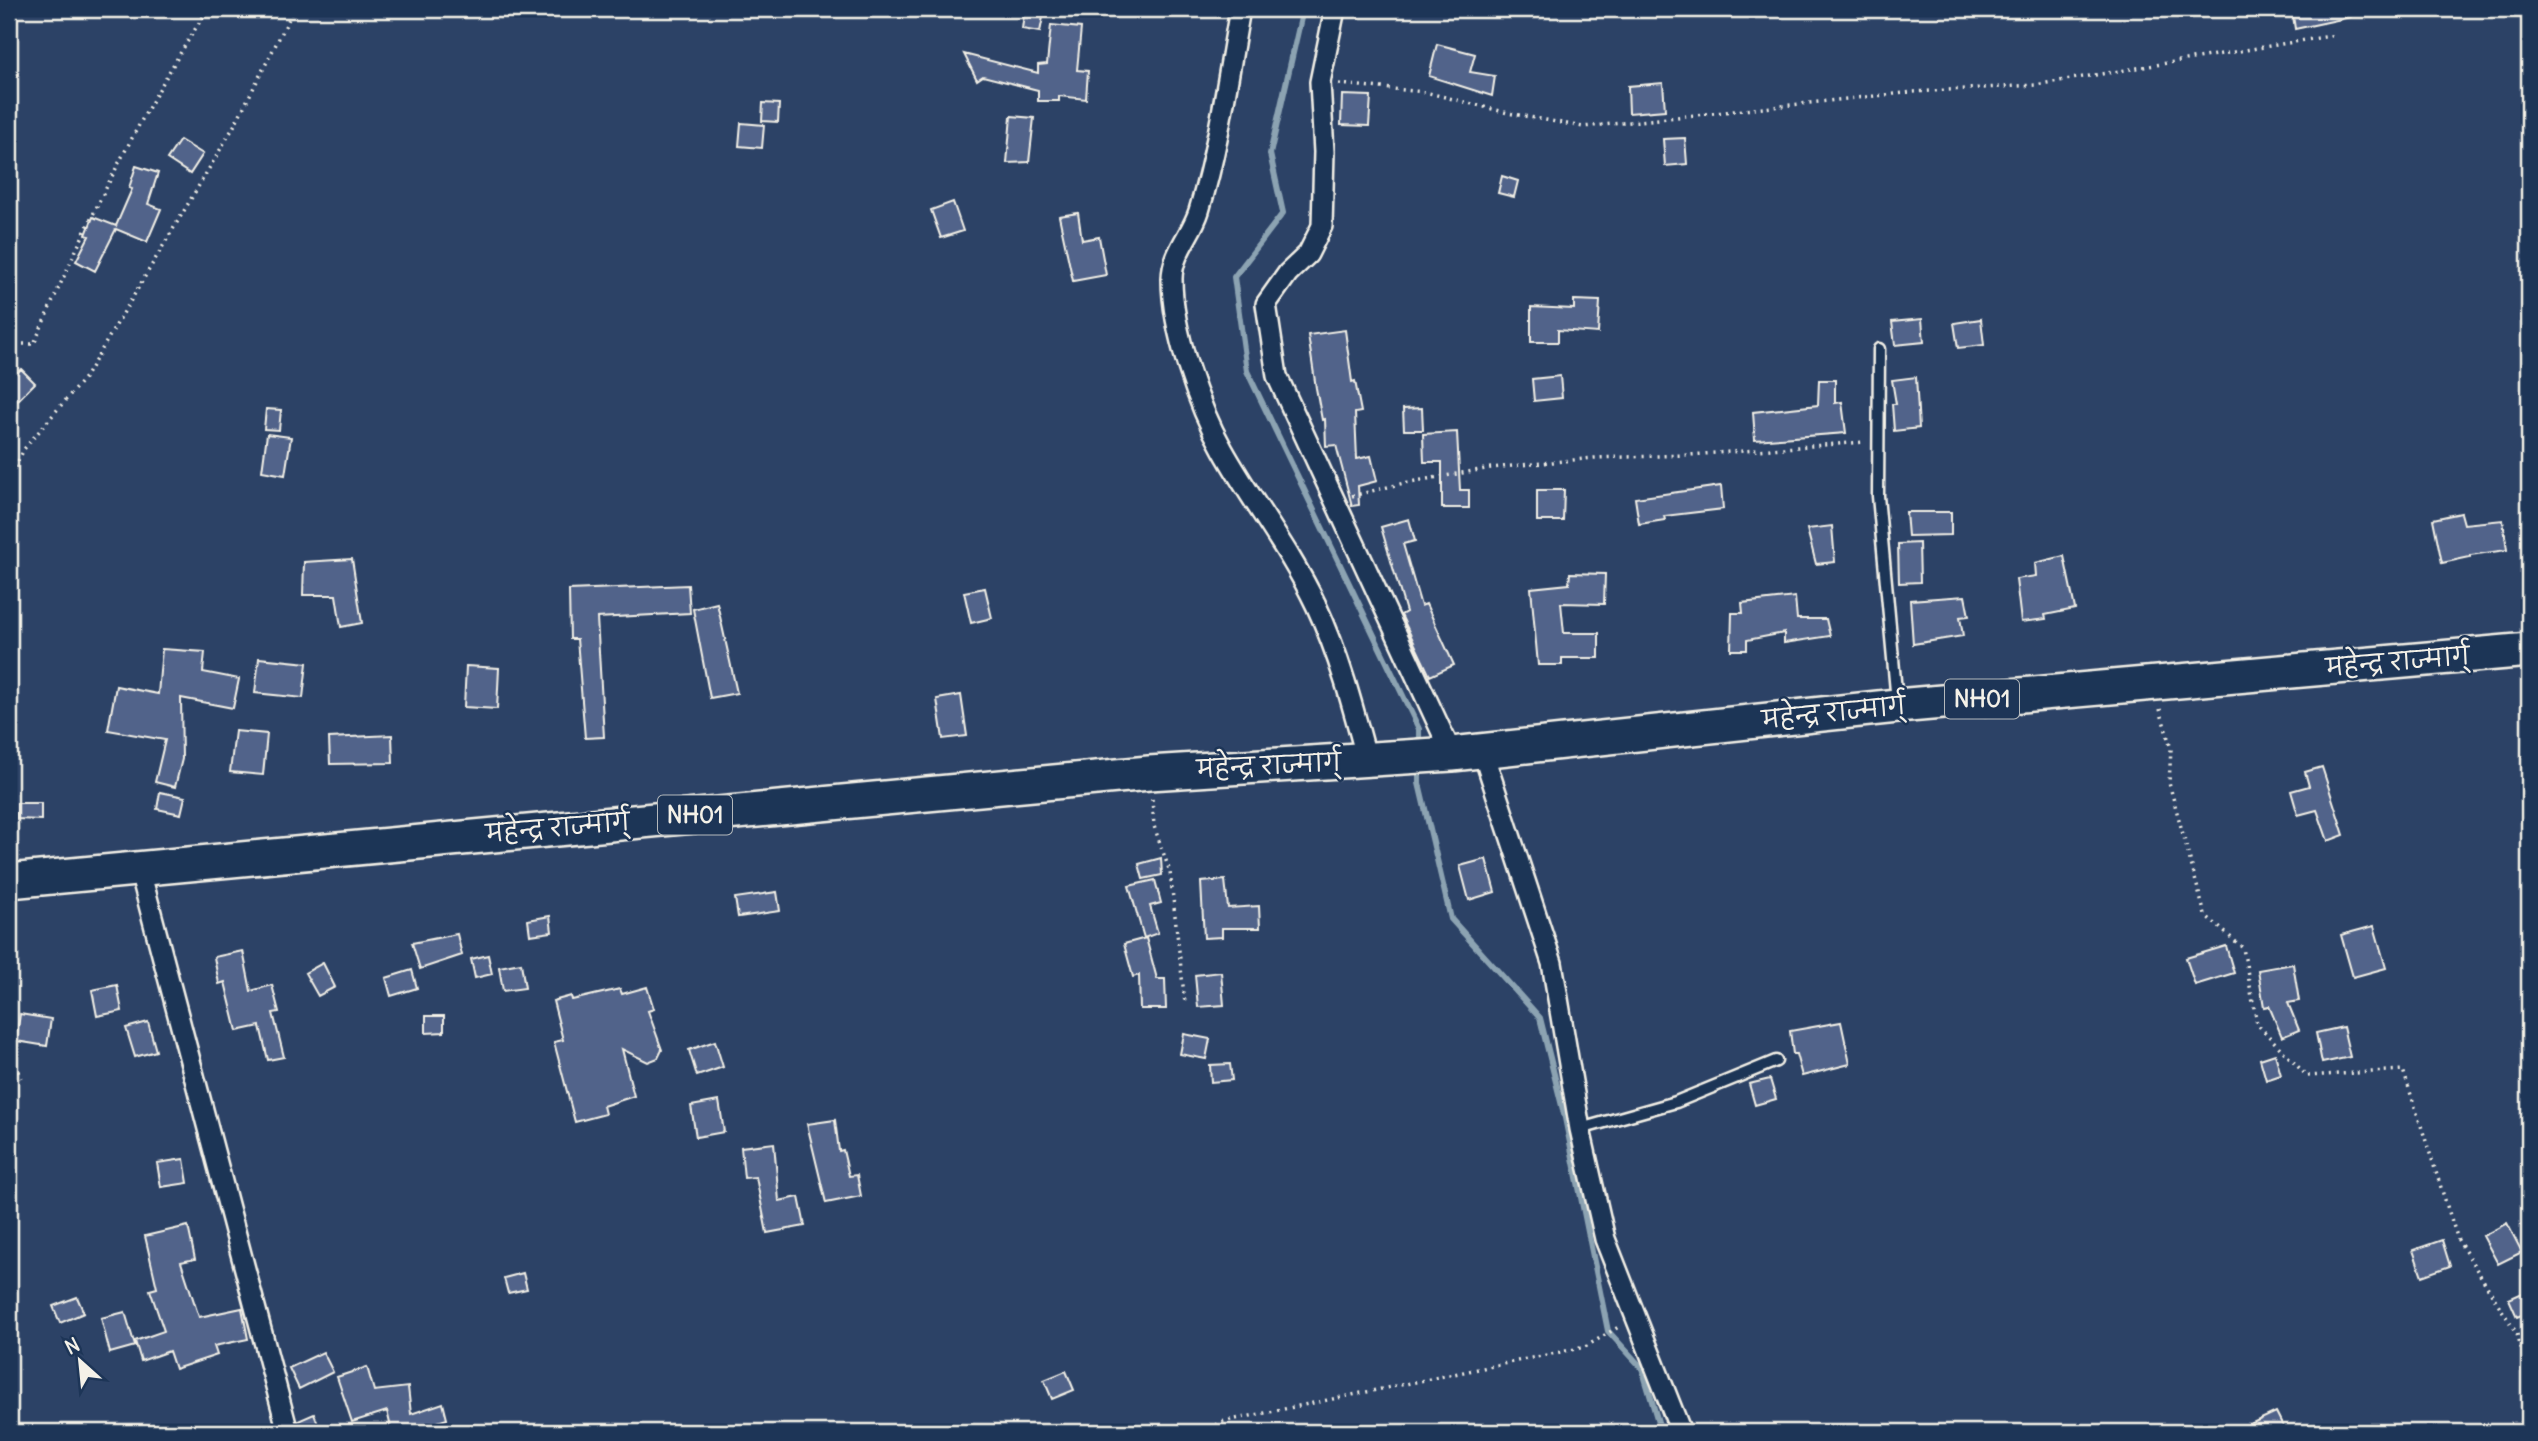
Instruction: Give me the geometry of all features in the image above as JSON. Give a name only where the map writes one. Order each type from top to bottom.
[{"type":"highway","name":"महेन्द्र राज्मार्ग्","points":[[9,881],[1150,772],[1456,753],[1897,706],[2529,650]]},
{"type":"street","points":[[1240,9],[1215,150],[1198,215],[1181,243],[1171,277],[1177,328],[1186,362],[1222,448],[1315,604],[1375,759]]},
{"type":"street","points":[[1335,9],[1320,82],[1324,152],[1322,226],[1308,254],[1288,273],[1266,304],[1277,376],[1333,500],[1456,753],[1552,963],[1580,1129],[1605,1239],[1681,1432]]},
{"type":"street","points":[[139,867],[288,1432]]},
{"type":"lane","points":[[1879,349],[1878,441],[1882,555],[1897,706]]},
{"type":"lane","points":[[1580,1129],[1676,1102],[1776,1061]]},
{"type":"path","points":[[9,344],[34,344],[87,222],[169,69],[208,9]]},
{"type":"path","points":[[9,480],[24,449],[86,376],[233,128],[294,9]]},
{"type":"path","points":[[1320,82],[1425,92],[1508,113],[1583,127],[1913,92],[2035,85],[2336,35]]},
{"type":"path","points":[[1333,500],[1404,483],[1491,468],[1594,458],[1689,455],[1878,441]]},
{"type":"path","points":[[2154,683],[2171,749],[2169,783],[2206,915],[2243,948],[2257,1024],[2307,1076],[2403,1070],[2458,1240],[2516,1334],[2529,1377]]},
{"type":"path","points":[[1150,772],[1154,826],[1170,872],[1185,1003]]},
{"type":"path","points":[[9,1052],[21,1078]]},
{"type":"path","points":[[1205,1432],[1220,1422],[1586,1347],[1608,1331],[1637,1320]]},
{"type":"path","points":[[2526,1432],[2529,1423]]},
{"type":"building","points":[[2292,9],[2351,9],[2351,17],[2295,29]]},
{"type":"building","points":[[1024,14],[1043,17],[1040,32],[1022,29]]},
{"type":"building","points":[[1051,25],[1081,28],[1077,70],[1088,71],[1086,99],[1059,96],[1059,101],[1038,101],[1038,90],[983,76],[977,80],[964,54],[1038,73],[1038,65],[1047,64]]},
{"type":"building","points":[[1437,44],[1475,54],[1470,72],[1495,76],[1492,96],[1429,76]]},
{"type":"building","points":[[1663,83],[1665,110],[1629,113],[1628,86]]},
{"type":"building","points":[[1342,95],[1371,96],[1369,126],[1341,125]]},
{"type":"building","points":[[763,103],[779,104],[778,122],[762,121]]},
{"type":"building","points":[[1011,116],[1034,118],[1029,162],[1007,163]]},
{"type":"building","points":[[741,123],[764,125],[762,148],[739,146]]},
{"type":"building","points":[[1685,138],[1687,164],[1665,166],[1663,139]]},
{"type":"building","points":[[180,140],[203,154],[190,174],[167,159]]},
{"type":"building","points":[[136,166],[158,173],[148,204],[161,209],[147,242],[116,229],[95,271],[76,261],[89,236],[86,235],[93,217],[116,226],[132,189],[129,188]]},
{"type":"building","points":[[1502,176],[1518,181],[1514,197],[1498,193]]},
{"type":"building","points":[[953,202],[963,231],[941,238],[931,210]]},
{"type":"building","points":[[1078,213],[1082,240],[1099,237],[1106,275],[1073,281],[1059,216]]},
{"type":"building","points":[[1574,300],[1600,301],[1598,333],[1558,330],[1558,342],[1531,342],[1531,307],[1574,309]]},
{"type":"building","points":[[1922,319],[1924,342],[1895,345],[1892,322]]},
{"type":"building","points":[[1981,319],[1984,345],[1958,348],[1954,323]]},
{"type":"building","points":[[1345,330],[1352,382],[1355,381],[1361,412],[1355,413],[1357,459],[1371,456],[1377,481],[1358,486],[1359,505],[1352,506],[1336,445],[1326,446],[1325,419],[1322,420],[1308,335]]},
{"type":"building","points":[[9,365],[17,373],[21,369],[35,383],[17,401],[9,393]]},
{"type":"building","points":[[1560,376],[1562,398],[1534,401],[1532,379]]},
{"type":"building","points":[[1916,377],[1919,428],[1894,431],[1892,404],[1896,404],[1892,380]]},
{"type":"building","points":[[1819,380],[1835,380],[1835,403],[1842,402],[1846,433],[1755,440],[1753,412],[1818,405]]},
{"type":"building","points":[[1422,408],[1423,430],[1404,430],[1403,409]]},
{"type":"building","points":[[266,409],[281,410],[279,430],[264,429]]},
{"type":"building","points":[[1457,432],[1460,490],[1469,490],[1469,508],[1442,508],[1442,462],[1424,462],[1423,434]]},
{"type":"building","points":[[267,434],[291,437],[285,475],[262,471]]},
{"type":"building","points":[[1721,486],[1723,509],[1664,516],[1665,520],[1639,524],[1635,498]]},
{"type":"building","points":[[1537,490],[1564,490],[1563,521],[1537,521]]},
{"type":"building","points":[[1906,512],[1951,512],[1951,535],[1908,536]]},
{"type":"building","points":[[2461,513],[2464,524],[2503,520],[2507,550],[2470,555],[2442,563],[2433,519]]},
{"type":"building","points":[[1409,519],[1415,541],[1403,544],[1421,606],[1426,604],[1454,665],[1430,676],[1401,615],[1406,612],[1381,527]]},
{"type":"building","points":[[1832,526],[1835,562],[1816,564],[1807,529]]},
{"type":"building","points":[[1919,543],[1920,582],[1899,583],[1898,544]]},
{"type":"building","points":[[2064,556],[2075,609],[2045,615],[2046,619],[2021,622],[2016,579],[2036,576],[2035,563]]},
{"type":"building","points":[[352,559],[362,623],[341,627],[336,595],[303,595],[304,562]]},
{"type":"building","points":[[1570,573],[1605,574],[1604,604],[1561,603],[1564,633],[1599,633],[1599,658],[1562,658],[1562,665],[1538,665],[1531,588],[1569,584]]},
{"type":"building","points":[[688,585],[690,613],[597,618],[604,737],[585,738],[577,639],[570,639],[569,590]]},
{"type":"building","points":[[985,588],[992,618],[971,623],[964,592]]},
{"type":"building","points":[[1965,596],[1969,616],[1960,617],[1963,636],[1913,644],[1910,600]]},
{"type":"building","points":[[1795,597],[1797,619],[1826,619],[1830,636],[1784,643],[1784,633],[1747,640],[1747,650],[1731,650],[1732,613],[1743,613],[1742,603]]},
{"type":"building","points":[[717,603],[737,693],[710,698],[693,609]]},
{"type":"building","points":[[162,649],[205,652],[203,672],[239,679],[233,708],[181,698],[182,759],[175,787],[155,782],[165,740],[108,730],[116,686],[158,694]]},
{"type":"building","points":[[259,658],[307,663],[303,698],[255,693]]},
{"type":"building","points":[[466,666],[499,668],[497,709],[464,707]]},
{"type":"building","points":[[961,695],[967,736],[943,739],[937,699]]},
{"type":"building","points":[[235,731],[267,734],[263,775],[230,772]]},
{"type":"building","points":[[392,735],[393,763],[330,764],[329,738]]},
{"type":"building","points":[[2322,767],[2344,835],[2328,841],[2317,810],[2298,815],[2291,791],[2309,786],[2305,772]]},
{"type":"building","points":[[160,792],[185,797],[181,814],[157,809]]},
{"type":"building","points":[[17,803],[41,803],[41,820],[17,819]]},
{"type":"building","points":[[1161,858],[1162,875],[1143,879],[1139,864]]},
{"type":"building","points":[[1486,859],[1495,892],[1469,900],[1460,866]]},
{"type":"building","points":[[1155,880],[1161,903],[1150,906],[1158,933],[1144,938],[1129,886]]},
{"type":"building","points":[[1225,880],[1228,908],[1259,906],[1260,928],[1222,928],[1222,937],[1204,938],[1201,882]]},
{"type":"building","points":[[777,892],[780,911],[738,917],[735,898]]},
{"type":"building","points":[[550,916],[552,932],[530,935],[528,920]]},
{"type":"building","points":[[2374,926],[2386,968],[2353,977],[2341,935]]},
{"type":"building","points":[[457,934],[462,955],[420,969],[412,943]]},
{"type":"building","points":[[1146,938],[1157,979],[1165,979],[1166,1009],[1140,1009],[1139,975],[1133,977],[1124,944]]},
{"type":"building","points":[[2226,946],[2234,973],[2195,985],[2186,958]]},
{"type":"building","points":[[243,951],[251,991],[272,985],[279,1012],[273,1013],[284,1057],[268,1060],[260,1026],[237,1031],[225,982],[219,984],[214,957]]},
{"type":"building","points":[[488,955],[492,974],[475,978],[471,959]]},
{"type":"building","points":[[323,963],[335,987],[318,996],[305,973]]},
{"type":"building","points":[[521,963],[525,988],[503,991],[499,967]]},
{"type":"building","points":[[2293,964],[2299,1001],[2288,1003],[2299,1030],[2282,1037],[2269,1006],[2264,1007],[2258,970]]},
{"type":"building","points":[[412,970],[417,988],[391,996],[386,978]]},
{"type":"building","points":[[1221,972],[1224,1005],[1198,1007],[1195,975]]},
{"type":"building","points":[[117,985],[122,1011],[97,1016],[92,990]]},
{"type":"building","points":[[647,987],[654,1009],[648,1011],[662,1050],[658,1058],[648,1062],[622,1049],[634,1096],[603,1106],[605,1114],[575,1122],[554,1042],[563,1040],[553,1001],[571,996],[572,1000],[620,989],[622,994]]},
{"type":"building","points":[[20,1014],[51,1019],[47,1046],[16,1041]]},
{"type":"building","points":[[426,1016],[444,1016],[444,1032],[426,1033]]},
{"type":"building","points":[[148,1022],[156,1051],[135,1057],[126,1028]]},
{"type":"building","points":[[1841,1022],[1850,1064],[1802,1076],[1796,1054],[1793,1054],[1790,1031]]},
{"type":"building","points":[[2343,1027],[2350,1057],[2322,1063],[2316,1033]]},
{"type":"building","points":[[1184,1034],[1210,1039],[1206,1059],[1180,1054]]},
{"type":"building","points":[[715,1041],[723,1067],[697,1076],[689,1050]]},
{"type":"building","points":[[2275,1054],[2281,1075],[2266,1080],[2260,1059]]},
{"type":"building","points":[[1230,1064],[1232,1080],[1211,1082],[1210,1065]]},
{"type":"building","points":[[1770,1079],[1776,1099],[1755,1105],[1749,1084]]},
{"type":"building","points":[[719,1101],[724,1132],[696,1137],[691,1106]]},
{"type":"building","points":[[835,1120],[839,1151],[843,1150],[849,1176],[857,1175],[861,1196],[826,1203],[807,1124]]},
{"type":"building","points":[[774,1143],[779,1201],[799,1197],[805,1226],[767,1233],[756,1177],[744,1178],[741,1147]]},
{"type":"building","points":[[184,1159],[188,1183],[161,1187],[157,1163]]},
{"type":"building","points":[[2507,1223],[2522,1252],[2498,1264],[2483,1236]]},
{"type":"building","points":[[188,1226],[195,1259],[181,1262],[199,1317],[242,1308],[248,1339],[214,1346],[217,1355],[175,1369],[169,1351],[141,1361],[135,1341],[164,1331],[150,1290],[157,1288],[145,1236]]},
{"type":"building","points":[[2442,1240],[2450,1266],[2422,1276],[2413,1250]]},
{"type":"building","points":[[523,1273],[527,1289],[508,1293],[504,1278]]},
{"type":"building","points":[[2529,1290],[2529,1312],[2517,1317],[2509,1299]]},
{"type":"building","points":[[77,1297],[84,1313],[60,1323],[53,1306]]},
{"type":"building","points":[[125,1312],[135,1346],[110,1353],[101,1318]]},
{"type":"building","points":[[323,1352],[333,1372],[299,1389],[289,1368]]},
{"type":"building","points":[[367,1367],[374,1391],[408,1387],[411,1414],[443,1403],[447,1419],[418,1428],[419,1432],[392,1432],[387,1411],[352,1422],[337,1377]]},
{"type":"building","points":[[1066,1371],[1074,1390],[1052,1399],[1044,1380]]},
{"type":"building","points":[[2276,1412],[2286,1432],[2233,1432]]},
{"type":"building","points":[[314,1414],[321,1432],[300,1432],[298,1421]]},
{"type":"waterway","points":[[1303,9],[1270,154],[1283,213],[1234,277],[1247,371],[1419,729],[1419,747]]},
{"type":"waterway","points":[[1419,765],[1419,783],[1451,919],[1540,1018],[1565,1118],[1608,1331],[1642,1368],[1661,1432]]}]
